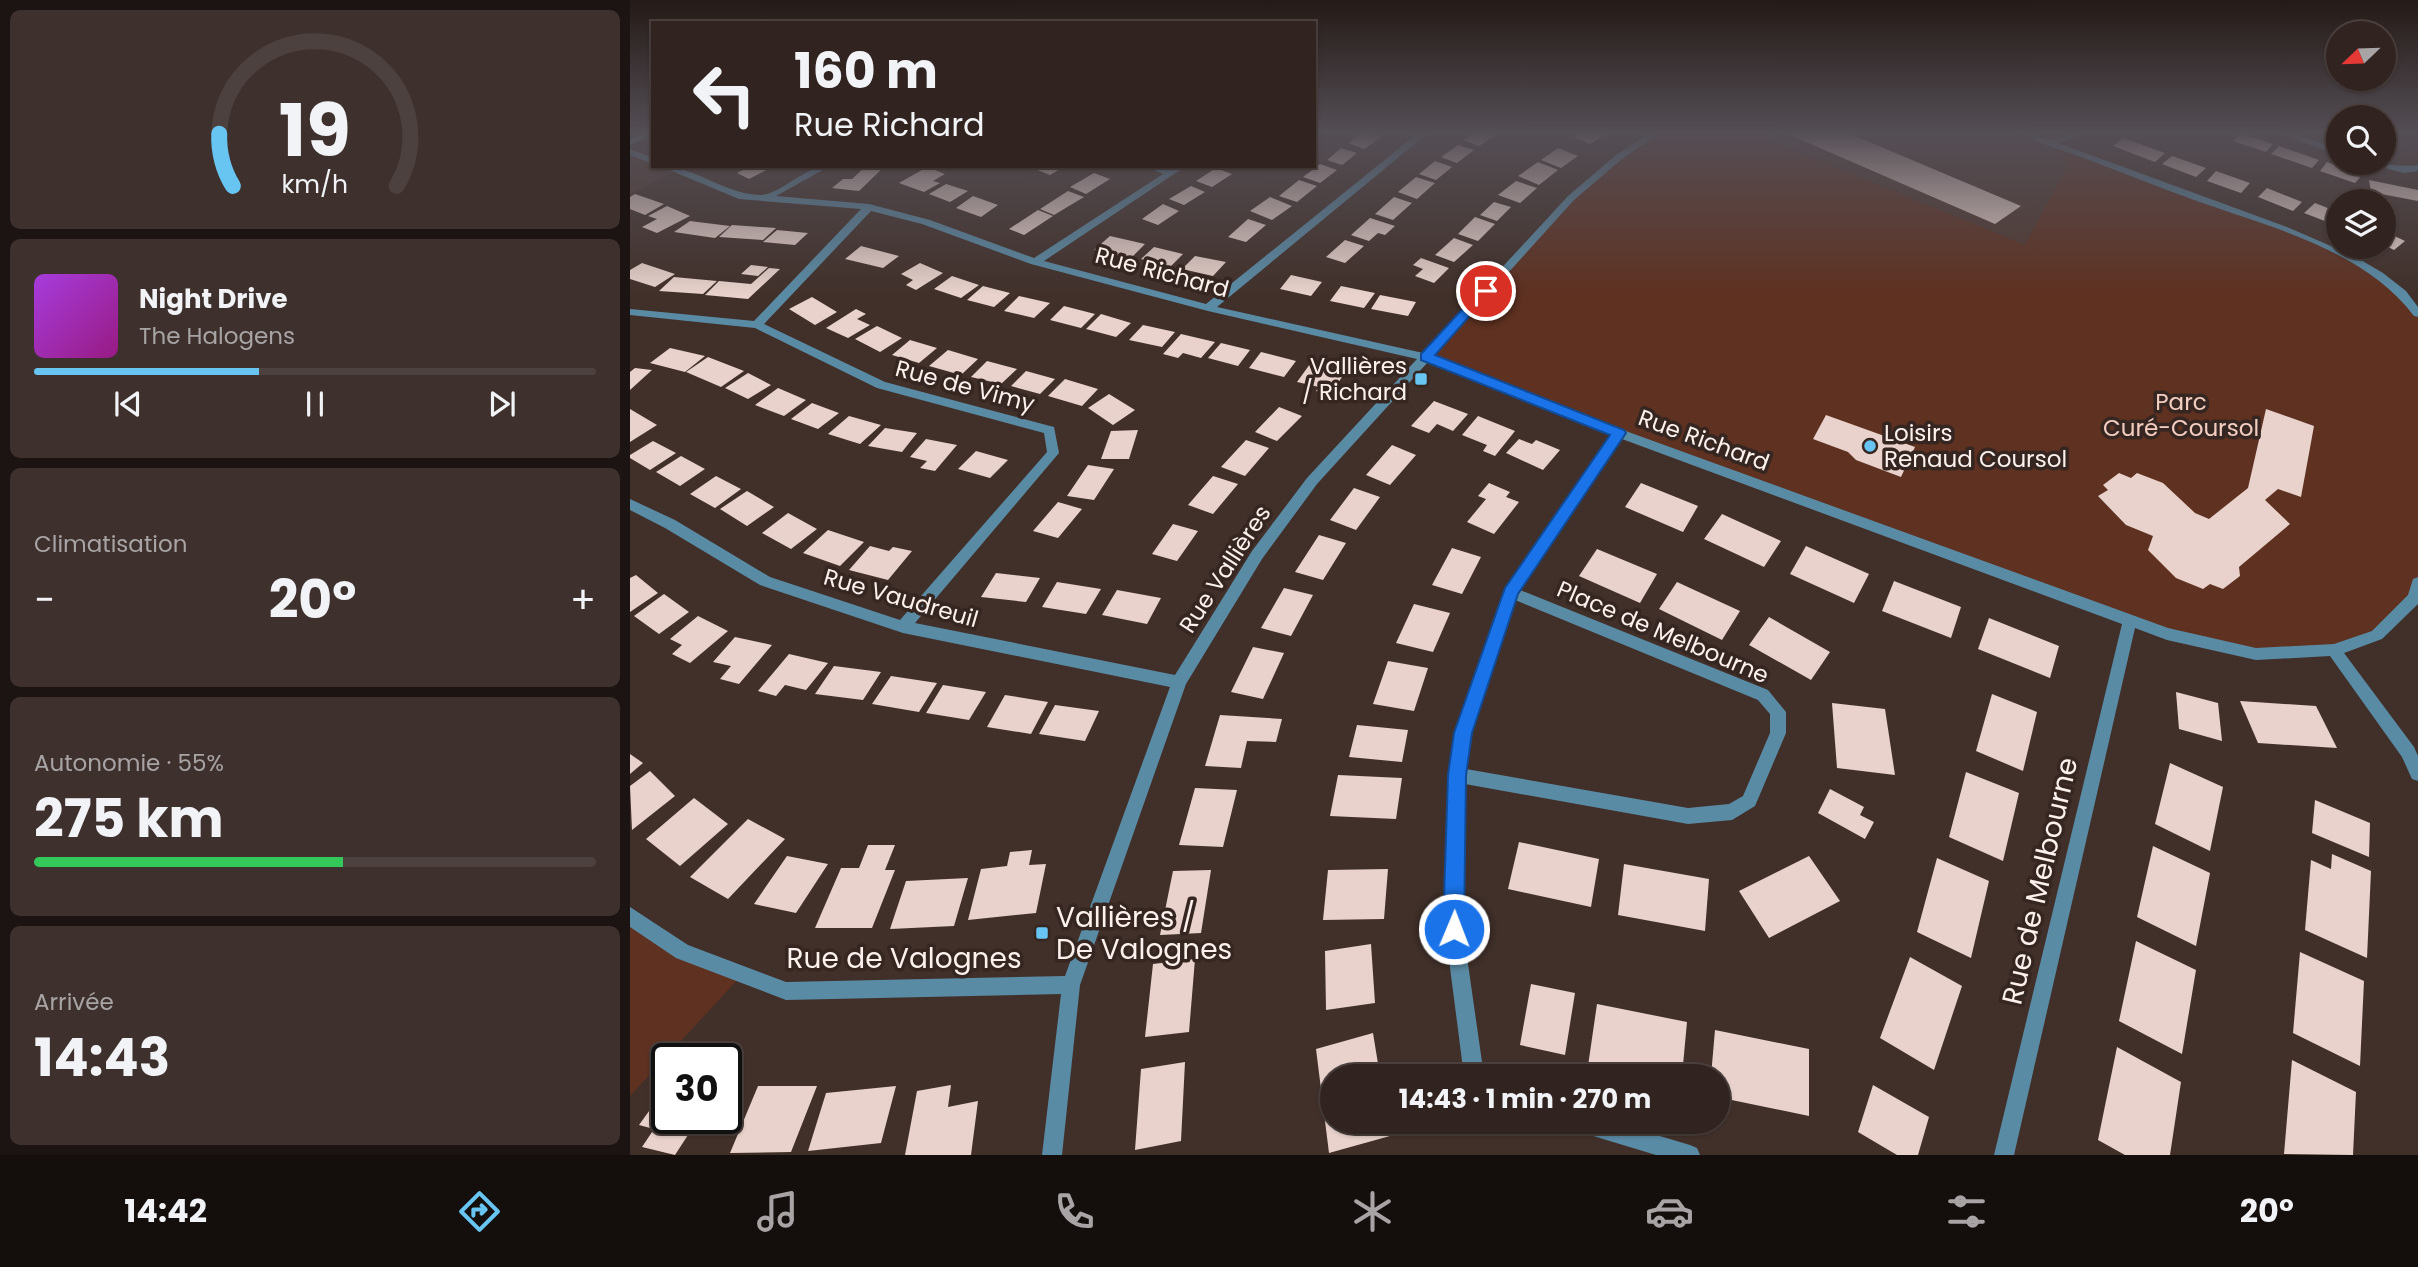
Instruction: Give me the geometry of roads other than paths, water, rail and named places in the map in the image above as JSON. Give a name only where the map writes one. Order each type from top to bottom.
[{"type":"street","name":"Rue Richard","points":[[717,187],[763,200],[869,207],[926,222],[1035,262],[1208,308],[1426,357],[1619,433],[2167,634],[2256,654],[2334,650],[2377,635],[2415,598],[2418,583]]},
{"type":"street","points":[[763,200],[787,187]]},
{"type":"street","points":[[1035,262],[1150,187]]},
{"type":"street","points":[[1208,308],[1357,187]]},
{"type":"street","name":"Rue Vallières","points":[[1052,1155],[1070,985],[1179,682],[1257,555],[1312,481],[1584,187]]},
{"type":"street","points":[[2167,187],[2320,244],[2389,283],[2412,303],[2418,314]]},
{"type":"street","points":[[757,326],[869,207]]},
{"type":"street","name":"Rue de Vimy","points":[[630,312],[757,326],[881,385],[1050,430],[1053,453],[903,627]]},
{"type":"street","points":[[1472,1064],[1454,929],[1457,775],[1463,733],[1511,592],[1619,433]]},
{"type":"street","name":"Rue Vaudreuil","points":[[630,504],[670,524],[765,581],[903,627],[1179,682]]},
{"type":"street","name":"Place de Melbourne","points":[[1457,775],[1688,816],[1732,812],[1749,801],[1778,733],[1778,712],[1763,695],[1511,592]]},
{"type":"street","name":"Rue de Melbourne","points":[[2004,1155],[2130,620]]},
{"type":"street","points":[[2334,650],[2408,752],[2418,774]]},
{"type":"street","name":"Rue de Valognes","points":[[630,916],[682,953],[786,991],[1070,985]]},
{"type":"street","points":[[1620,1134],[1690,1155]]},
{"type":"place","name":"Vallières / Richard","points":[[1421,379]]},
{"type":"place","name":"Loisirs Renaud Coursol","points":[[1870,446]]},
{"type":"place","name":"Vallières / De Valognes","points":[[1042,933]]},
{"type":"park label","name":"Parc Curé-Coursol","points":[[2181,415]]}]
